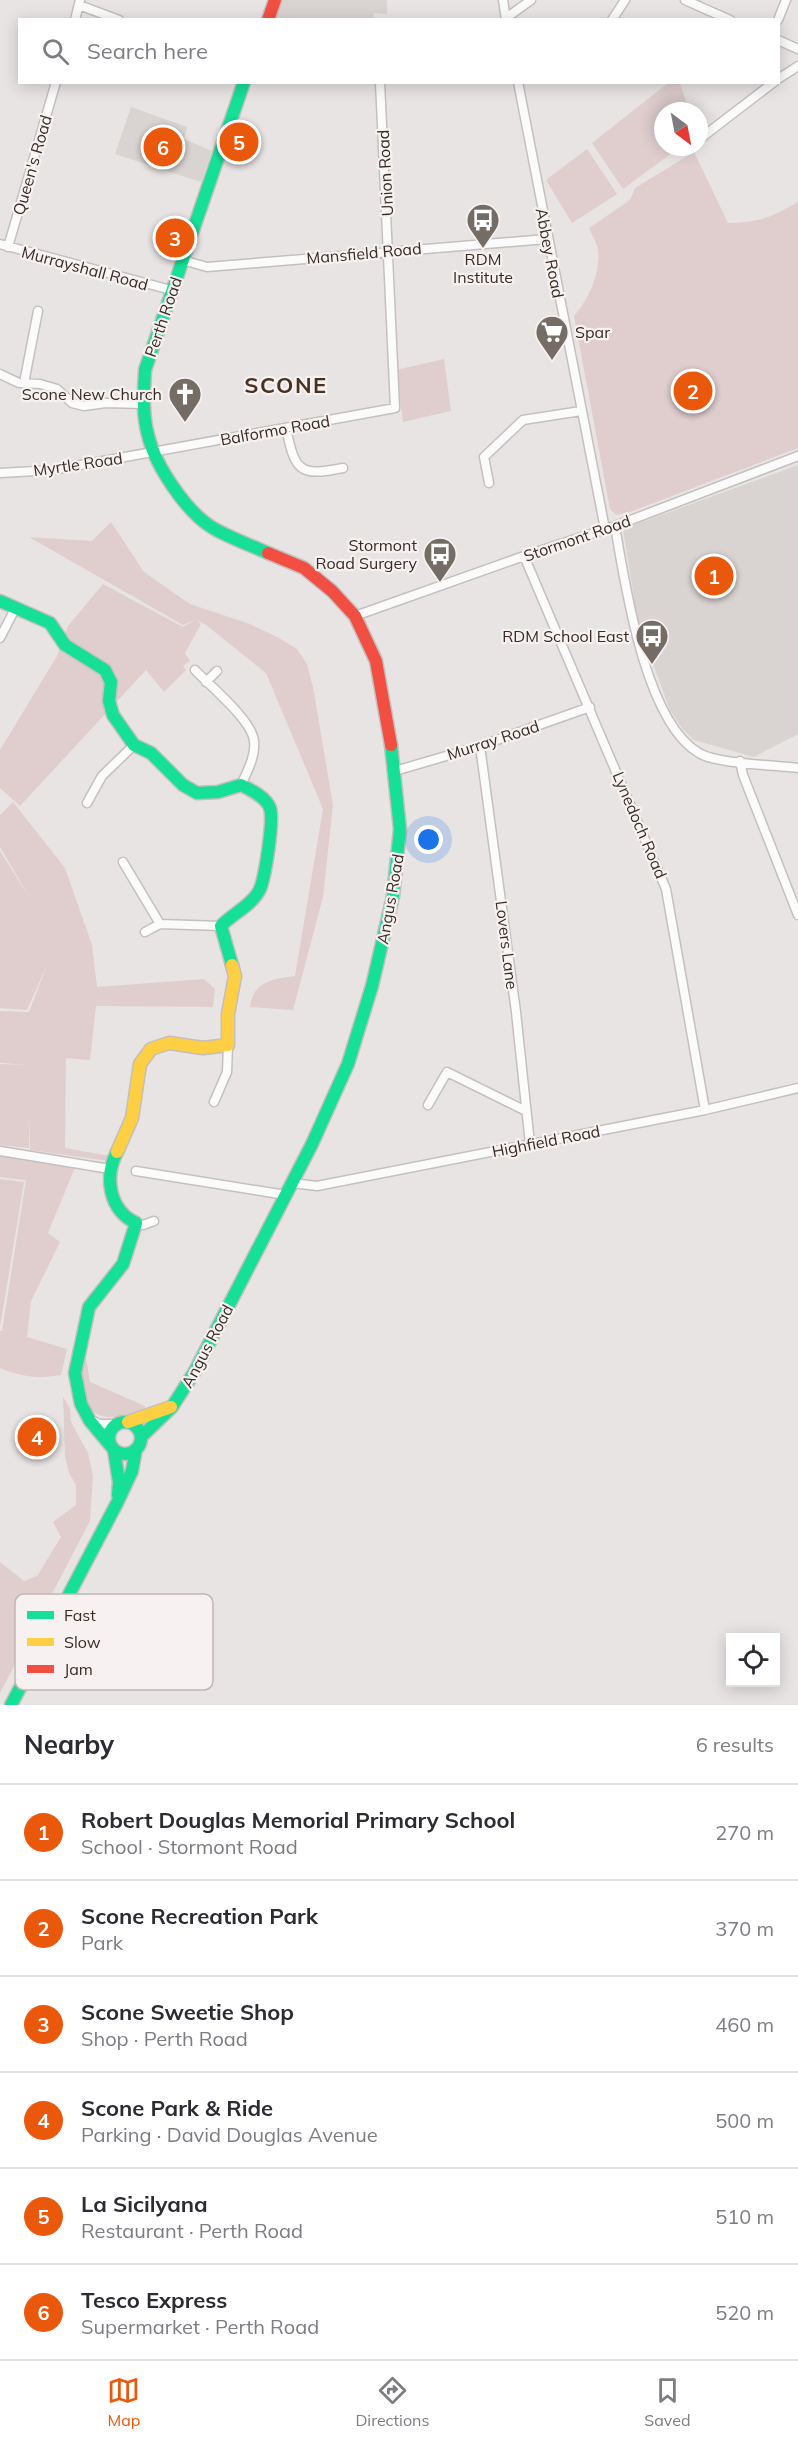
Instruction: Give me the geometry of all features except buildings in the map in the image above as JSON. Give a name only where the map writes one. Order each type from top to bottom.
[{"type":"main road","points":[[269,18],[275,0]]},
{"type":"main road","name":"Perth Road","points":[[155,452],[148,436],[143,404],[145,370],[243,84]]},
{"type":"main road","name":"Angus Road","points":[[139,1443],[172,1407],[195,1371],[338,1090],[372,986],[398,866],[400,829],[395,771],[382,685],[376,661],[355,616],[332,591],[304,568],[224,534],[206,523],[177,493],[155,452]]},
{"type":"main road","points":[[0,601],[50,623],[65,645],[105,670],[111,682],[112,715],[134,745],[151,753],[183,785],[197,792],[218,792],[241,785],[256,792],[270,808],[264,878],[258,893],[229,916],[221,926],[235,976],[228,1014],[228,1045],[201,1048],[163,1043],[152,1047],[142,1059],[138,1069],[132,1121],[110,1169],[117,1208],[128,1220],[136,1223],[123,1264],[96,1297],[87,1314],[75,1384],[77,1400],[87,1417],[112,1447],[128,1454],[139,1443]]},
{"type":"main road","points":[[117,1503],[119,1482],[109,1436],[122,1423],[172,1407]]},
{"type":"main road","points":[[69,1594],[132,1471],[139,1443],[137,1427],[122,1423]]},
{"type":"main road","points":[[11,1705],[19,1690]]},
{"type":"street","points":[[502,0],[506,18]]},
{"type":"street","points":[[507,18],[531,0]]},
{"type":"street","points":[[613,18],[625,0]]},
{"type":"street","points":[[685,0],[726,18]]},
{"type":"street","points":[[779,18],[786,0]]},
{"type":"street","points":[[76,18],[80,2],[115,18]]},
{"type":"street","points":[[780,41],[798,50]]},
{"type":"street","points":[[780,79],[798,66]]},
{"type":"street","name":"Queen's Road","points":[[4,246],[55,84]]},
{"type":"street","name":"Union Road","points":[[380,84],[395,408]]},
{"type":"street","name":"Abbey Road","points":[[518,84],[605,529]]},
{"type":"street","points":[[708,133],[771,84]]},
{"type":"street","name":"Mansfield Road","points":[[182,260],[207,267],[388,250],[547,239]]},
{"type":"street","name":"Murrayshall Road","points":[[4,246],[171,291]]},
{"type":"street","points":[[24,383],[38,311]]},
{"type":"street","points":[[0,374],[24,383],[40,384],[57,389],[72,403],[84,406],[106,403],[143,404]]},
{"type":"street","name":"Balformo Road","points":[[155,452],[395,408]]},
{"type":"street","points":[[489,483],[484,457],[523,420],[581,411]]},
{"type":"street","points":[[286,428],[291,452],[301,468],[313,473],[343,468]]},
{"type":"street","name":"Myrtle Road","points":[[0,473],[53,470],[155,452]]},
{"type":"street","name":"Stormont Road","points":[[355,616],[615,526],[798,456]]},
{"type":"street","points":[[615,526],[632,624],[656,692],[671,725],[685,743],[701,754],[798,768]]},
{"type":"street","name":"Lynedoch Road","points":[[524,556],[666,889],[705,1110]]},
{"type":"street","points":[[0,638],[16,607]]},
{"type":"street","points":[[195,670],[250,728],[254,741],[253,757],[241,785]]},
{"type":"street","points":[[206,682],[217,671]]},
{"type":"street","name":"Murray Road","points":[[395,771],[480,746],[590,707]]},
{"type":"street","points":[[87,802],[102,776],[134,745]]},
{"type":"street","name":"Lovers Lane","points":[[480,746],[513,989],[530,1144]]},
{"type":"street","points":[[740,761],[742,775],[798,915]]},
{"type":"street","points":[[123,862],[160,924]]},
{"type":"street","points":[[145,932],[160,924],[221,926]]},
{"type":"street","points":[[214,1102],[227,1072],[228,1045]]},
{"type":"street","points":[[428,1105],[447,1072],[526,1111]]},
{"type":"street","name":"Highfield Road","points":[[292,1183],[317,1186],[705,1110],[798,1088]]},
{"type":"street","points":[[0,1151],[110,1169]]},
{"type":"street","points":[[136,1171],[286,1195]]},
{"type":"street","points":[[136,1223],[143,1225],[154,1221]]},
{"type":"street","points":[[87,1417],[99,1424],[122,1423]]},
{"type":"shaded area","points":[[278,0],[387,0],[387,14],[374,13],[373,18],[272,18]]},
{"type":"shaded area","points":[[667,84],[680,84],[686,102],[654,102],[654,156],[668,156],[623,189],[592,143]]},
{"type":"shaded area","points":[[131,107],[187,127],[184,139],[212,151],[201,182],[115,154]]},
{"type":"shaded area","points":[[587,149],[617,194],[572,223],[546,180]]},
{"type":"shaded area","points":[[687,156],[696,156],[728,223],[764,218],[798,202],[798,448],[630,512],[616,515],[610,509],[574,316],[589,294],[597,268],[597,247],[589,228],[630,200],[635,188]]},
{"type":"shaded area","points":[[444,359],[451,411],[403,422],[396,370]]},
{"type":"shaded area","points":[[798,465],[798,734],[754,757],[694,740],[682,728],[670,710],[638,623],[623,529]]},
{"type":"shaded area","points":[[111,522],[144,572],[190,604],[250,624],[277,637],[297,649],[307,664],[333,805],[323,897],[293,1010],[250,1007],[255,992],[260,987],[272,980],[295,976],[323,809],[266,673],[206,625],[197,620],[201,624],[185,653],[190,661],[183,666],[186,670],[164,692],[146,670],[20,806],[0,788],[0,750],[57,656],[68,626],[103,584],[183,627],[195,620],[183,625],[29,537],[92,541]]},
{"type":"shaded area","points":[[13,802],[65,868],[92,945],[97,987],[204,979],[215,989],[213,1007],[96,1006],[90,1060],[66,1058],[65,1148],[110,1156],[109,1161],[30,1150],[29,1114],[29,1148],[0,1145],[0,1064],[30,1065],[0,1063],[0,1011],[29,1012],[47,965],[27,1010],[0,1008],[0,851],[31,900],[0,847],[0,815]]},
{"type":"shaded area","points":[[0,1154],[76,1165],[48,1233],[60,1242],[31,1301],[27,1337],[67,1349],[61,1375],[30,1376],[0,1368],[0,1331],[2,1331],[26,1180],[0,1177]]},
{"type":"shaded area","points":[[0,1179],[24,1182],[0,1327]]},
{"type":"shaded area","points":[[85,1352],[90,1382],[145,1406],[144,1410],[116,1417],[99,1415],[93,1411],[87,1404],[79,1382]]},
{"type":"shaded area","points":[[63,1397],[70,1408],[71,1422],[88,1453],[93,1476],[90,1521],[52,1594],[15,1594],[15,1664],[0,1693],[0,1562],[24,1581],[37,1576],[61,1537],[53,1522],[76,1505],[76,1485],[69,1473],[65,1456]]},
{"type":"traffic: fast","points":[[243,84],[145,370],[144,411],[146,427],[157,460],[173,487],[192,511],[213,528],[268,553]]},
{"type":"traffic: fast","points":[[0,601],[50,623],[65,645],[105,670],[111,682],[109,701],[113,715],[134,745],[151,753],[183,785],[197,793],[218,792],[241,785],[258,794],[268,804],[271,815],[270,837],[259,891],[251,901],[221,926],[232,965]]},
{"type":"traffic: fast","points":[[141,1437],[172,1407],[195,1371],[312,1144],[348,1064],[372,986],[393,896],[400,829],[391,745]]},
{"type":"traffic: fast","points":[[110,1445],[90,1421],[81,1404],[75,1373],[89,1307],[123,1264],[136,1223],[120,1210],[112,1192],[111,1172],[117,1152]]},
{"type":"traffic: fast","points":[[125,1422],[136,1427],[141,1438],[136,1449],[125,1454],[114,1449],[109,1438],[114,1427],[125,1422]]},
{"type":"traffic: fast","points":[[69,1594],[132,1471],[136,1449]]},
{"type":"traffic: fast","points":[[114,1450],[119,1482],[118,1495]]},
{"type":"traffic: fast","points":[[11,1705],[19,1690]]},
{"type":"traffic: slow","points":[[117,1152],[132,1118],[140,1064],[151,1049],[169,1043],[203,1048],[228,1045],[228,1014],[235,976],[232,965]]},
{"type":"traffic: slow","points":[[128,1422],[171,1407]]},
{"type":"traffic: jam","points":[[269,18],[275,0]]},
{"type":"traffic: jam","points":[[268,553],[304,568],[332,591],[355,616],[376,661],[391,745]]},
{"type":"place","name":"La Sicilyana","points":[[239,142]]},
{"type":"place","name":"Tesco Express","points":[[163,147]]},
{"type":"place","name":"Scone Sweetie Shop","points":[[175,238]]},
{"type":"place","name":"RDM Institute","points":[[483,249]]},
{"type":"place","name":"Spar","points":[[552,361]]},
{"type":"place","name":"Scone Recreation Park","points":[[693,391]]},
{"type":"place","name":"Scone New Church","points":[[185,423]]},
{"type":"place","name":"Robert Douglas Memorial Primary School","points":[[714,576]]},
{"type":"place","name":"Stormont Road Surgery","points":[[440,583]]},
{"type":"place","name":"RDM School East","points":[[652,665]]},
{"type":"place","name":"Scone Park & Ride","points":[[37,1437]]},
{"type":"district","name":"SCONE","points":[[286,385]]}]
